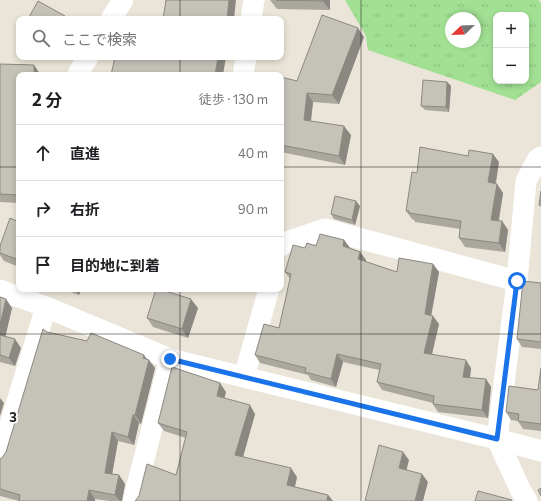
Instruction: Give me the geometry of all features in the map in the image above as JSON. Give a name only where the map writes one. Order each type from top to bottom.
[{"type":"street","points":[[113,16],[123,0]]},
{"type":"street","points":[[251,16],[254,0]]},
{"type":"street","points":[[78,72],[86,60]]},
{"type":"street","points":[[244,72],[246,60]]},
{"type":"street","points":[[527,501],[497,439],[517,281],[526,181],[537,160],[541,157]]},
{"type":"street","points":[[284,243],[325,229],[517,281]]},
{"type":"street","points":[[0,290],[46,307],[170,359],[541,451]]},
{"type":"street","points":[[244,377],[268,292]]},
{"type":"street","points":[[0,456],[46,307]]},
{"type":"street","points":[[133,501],[170,359]]},
{"type":"green space","points":[[345,0],[538,0],[541,3],[541,82],[515,100],[368,50],[366,36]]},
{"type":"building","points":[[166,0],[229,0],[227,16],[163,16]]},
{"type":"building","points":[[276,0],[323,0],[323,1]]},
{"type":"building","points":[[38,1],[65,16],[30,16]]},
{"type":"building","points":[[322,15],[358,28],[332,95],[307,93],[304,120],[344,126],[339,156],[284,146],[284,78],[297,81]]},
{"type":"building","points":[[114,60],[218,60],[216,72],[112,72]]},
{"type":"building","points":[[0,64],[34,65],[34,72],[16,72],[16,195],[0,194]]},
{"type":"building","points":[[423,80],[447,82],[446,107],[421,106]]},
{"type":"building","points":[[420,147],[468,156],[469,150],[493,154],[488,182],[497,184],[491,220],[502,221],[499,243],[459,238],[461,221],[409,213],[409,211],[406,211],[412,172],[417,173]]},
{"type":"building","points":[[541,191],[541,206],[539,205]]},
{"type":"building","points":[[335,196],[356,201],[352,220],[331,214]]},
{"type":"building","points":[[10,218],[16,221],[16,259],[0,253],[0,246]]},
{"type":"building","points":[[320,234],[344,240],[343,246],[360,252],[358,259],[397,272],[399,258],[433,264],[425,314],[433,316],[424,353],[466,360],[463,377],[486,379],[482,410],[433,404],[434,396],[377,382],[381,364],[337,354],[331,379],[305,372],[306,368],[255,355],[264,324],[279,328],[291,274],[285,272],[293,245],[305,248],[307,243],[316,246]]},
{"type":"building","points":[[523,281],[541,283],[541,342],[517,339]]},
{"type":"building","points":[[155,292],[169,292],[191,299],[182,329],[147,318]]},
{"type":"building","points":[[0,297],[6,299],[0,325]]},
{"type":"building","points":[[43,329],[47,332],[87,341],[91,333],[144,355],[143,358],[149,360],[128,437],[112,432],[105,473],[119,475],[115,495],[89,490],[87,501],[19,501],[20,495],[0,489],[0,459],[6,452]]},
{"type":"building","points":[[0,335],[15,339],[9,358],[0,355]]},
{"type":"building","points":[[172,367],[220,383],[217,396],[250,405],[235,455],[291,468],[287,485],[328,495],[327,500],[330,501],[135,501],[139,496],[147,464],[176,475],[187,432],[158,423]]},
{"type":"building","points":[[541,368],[541,424],[518,421],[519,414],[506,412],[509,386],[538,390]]},
{"type":"building","points":[[379,445],[403,452],[399,468],[422,474],[415,501],[365,501]]},
{"type":"building","points":[[541,488],[541,496],[538,490]]},
{"type":"building","points":[[478,491],[512,500],[475,501]]},
{"type":"route","points":[[170,359],[497,439],[517,281]]}]
